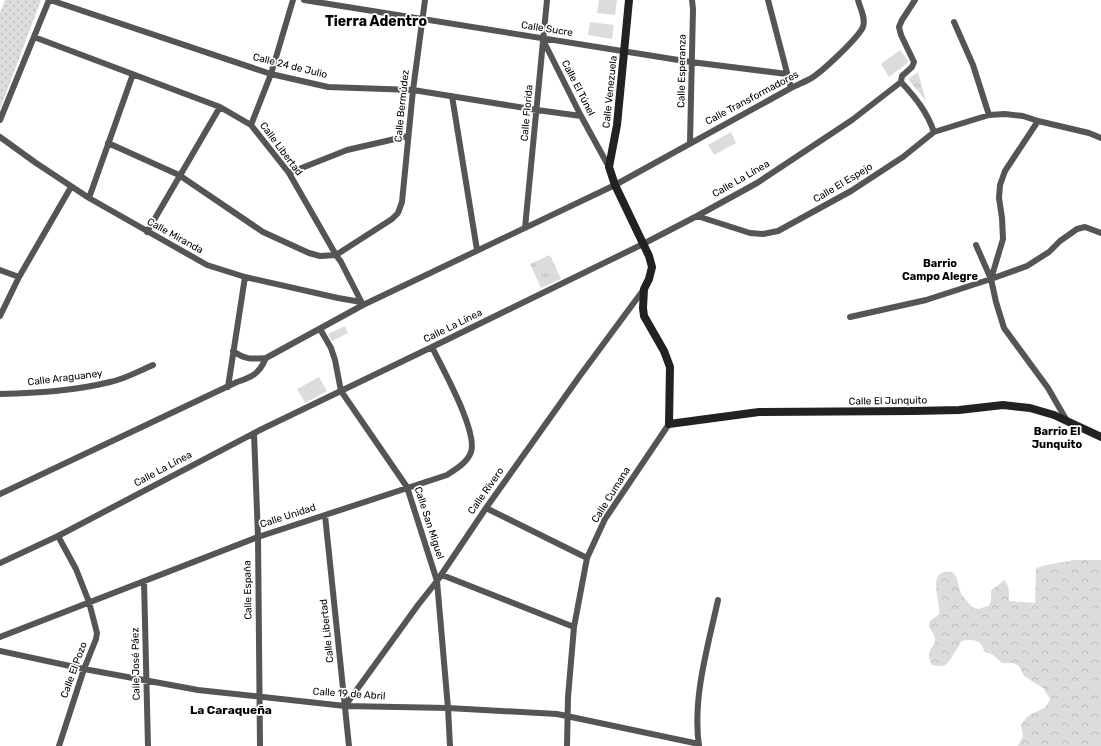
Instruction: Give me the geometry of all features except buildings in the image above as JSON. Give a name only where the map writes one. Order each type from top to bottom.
[{"type":"street","points":[[0,120],[49,0]]},
{"type":"street","name":"Calle 24 de Julio","points":[[49,0],[271,74],[328,87],[413,90],[581,116]]},
{"type":"street","points":[[251,125],[271,74],[293,0]]},
{"type":"street","name":"Calle Sucre","points":[[304,0],[543,39],[624,50],[691,62],[787,74]]},
{"type":"street","name":"Calle Bermúdez","points":[[336,255],[392,219],[398,213],[402,202],[413,90],[425,0]]},
{"type":"street","name":"Calle Florida","points":[[525,228],[547,0]]},
{"type":"street","name":"Calle Venezuela","points":[[629,0],[617,125],[609,167],[615,185],[650,256],[652,267],[649,279],[644,289]]},
{"type":"street","name":"Calle Esperanza","points":[[690,142],[692,0]]},
{"type":"street","points":[[768,0],[791,88]]},
{"type":"street","name":"Calle Transformadores","points":[[615,185],[690,142],[810,79],[827,66],[856,36],[863,26],[864,17],[858,0]]},
{"type":"street","name":"Calle La Línea","points":[[0,563],[58,536],[254,433],[643,244],[757,183],[852,120],[901,82],[902,76],[912,67],[914,62],[901,35],[899,27],[915,0]]},
{"type":"street","points":[[954,22],[973,64],[989,115]]},
{"type":"street","name":"Calle Libertad","points":[[34,37],[220,107],[251,125],[289,173],[341,262],[362,303]]},
{"type":"street","name":"Calle El Túnel","points":[[543,39],[581,116],[609,167]]},
{"type":"street","points":[[89,198],[133,74]]},
{"type":"street","points":[[901,82],[923,108],[934,132],[989,115],[1005,114],[1023,116],[1090,133],[1101,138]]},
{"type":"street","points":[[452,96],[477,250]]},
{"type":"street","points":[[147,232],[220,107]]},
{"type":"street","points":[[991,279],[1003,239],[999,198],[1000,186],[1005,171],[1038,121]]},
{"type":"street","name":"Calle El Espejo","points":[[697,216],[750,233],[763,234],[778,231],[851,191],[903,157],[934,132]]},
{"type":"street","points":[[289,173],[348,150],[408,136]]},
{"type":"street","name":"Calle Miranda","points":[[0,137],[71,187],[207,266],[245,277],[362,303]]},
{"type":"street","points":[[108,143],[179,175],[263,232],[309,253],[320,256],[336,255]]},
{"type":"street","points":[[233,351],[243,358],[266,358],[320,329],[362,303],[615,185]]},
{"type":"street","points":[[0,316],[19,277],[71,187]]},
{"type":"street","points":[[850,317],[926,300],[1027,266],[1039,260],[1060,241],[1077,230],[1085,227],[1101,233]]},
{"type":"street","points":[[976,245],[991,279],[1004,328],[1048,388],[1067,421]]},
{"type":"street","points":[[0,270],[19,277]]},
{"type":"street","points":[[228,387],[245,277]]},
{"type":"street","points":[[644,289],[644,316],[664,351],[670,367],[669,424]]},
{"type":"street","name":"Calle Rivero","points":[[346,706],[418,604],[442,575],[486,508],[579,377],[644,289]]},
{"type":"street","name":"Calle San Miguel","points":[[320,329],[331,348],[341,391],[407,487],[437,581],[450,746]]},
{"type":"street","name":"Calle Unidad","points":[[0,637],[258,537],[447,475],[464,464],[471,452],[472,440],[468,423],[432,347]]},
{"type":"street","points":[[0,494],[251,377],[262,369],[266,358]]},
{"type":"street","name":"Calle Araguaney","points":[[0,394],[34,393],[112,382],[153,365]]},
{"type":"street","name":"Calle El Junquito","points":[[669,424],[759,412],[959,410],[1003,405],[1030,408],[1054,415],[1101,437]]},
{"type":"street","name":"Calle Cumana","points":[[567,746],[574,627],[588,558],[605,520],[669,424]]},
{"type":"street","name":"Calle España","points":[[254,433],[258,537],[260,746]]},
{"type":"street","points":[[486,508],[588,558]]},
{"type":"street","name":"Calle Libertad","points":[[324,515],[346,706],[349,746]]},
{"type":"street","name":"Calle El Pozo","points":[[58,536],[76,569],[89,602],[97,633],[59,746]]},
{"type":"street","points":[[442,575],[574,627]]},
{"type":"street","name":"Calle José Páez","points":[[144,581],[148,746]]},
{"type":"street","points":[[699,745],[697,731],[700,689],[718,600]]},
{"type":"street","name":"Calle 19 de Abril","points":[[0,651],[84,669],[198,690],[346,706],[448,708],[557,714],[601,722],[699,745]]},
{"type":"green space","points":[[5,0],[41,0],[0,109],[0,13]]},
{"type":"green space","points":[[599,0],[617,0],[615,15],[597,13]]},
{"type":"green space","points":[[590,22],[614,25],[612,39],[588,35]]},
{"type":"green space","points":[[900,50],[909,62],[889,77],[881,64]]},
{"type":"green space","points":[[918,72],[926,101],[908,79]]},
{"type":"green space","points":[[731,132],[736,143],[714,155],[708,145]]},
{"type":"green space","points":[[550,255],[561,279],[541,288],[530,264]]},
{"type":"green space","points":[[345,326],[348,333],[332,341],[328,334]]},
{"type":"green space","points":[[319,377],[327,391],[305,403],[297,389]]},
{"type":"green space","points":[[1075,560],[1101,560],[1101,746],[1018,746],[1023,736],[1021,725],[1025,719],[1045,707],[1050,699],[1043,688],[1024,676],[1019,666],[1013,663],[1002,663],[993,655],[984,651],[981,644],[976,641],[961,641],[945,665],[932,665],[929,655],[935,638],[929,626],[930,621],[939,614],[936,587],[937,580],[939,575],[944,572],[952,572],[956,576],[961,594],[972,607],[978,609],[988,606],[991,602],[991,591],[1004,580],[1008,587],[1009,601],[1035,603],[1036,568]]},
{"type":"district","name":"Tierra Adentro","points":[[376,21]]},
{"type":"district","name":"Barrio Campo Alegre","points":[[940,269]]},
{"type":"district","name":"Barrio El Junquito","points":[[1057,437]]},
{"type":"district","name":"La Caraqueña","points":[[231,710]]}]
